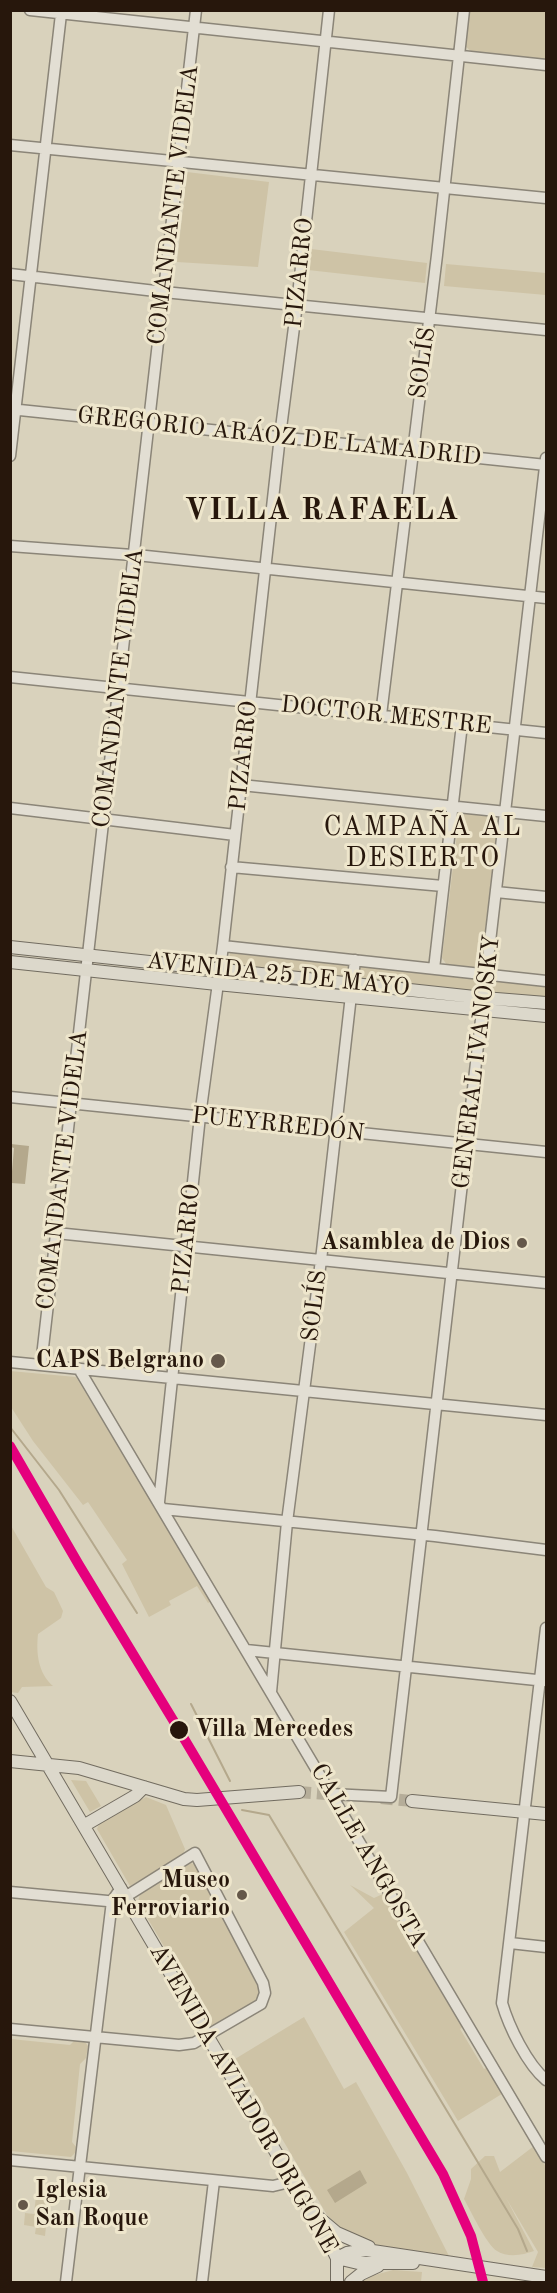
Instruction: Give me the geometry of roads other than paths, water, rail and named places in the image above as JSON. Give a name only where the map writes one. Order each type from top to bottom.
[{"type":"main road","name":"AVENIDA 25 DE MAYO","points":[[10,947],[219,969],[352,990],[483,1004],[546,1016]]},
{"type":"main road","name":"AVENIDA 25 DE MAYO","points":[[10,962],[217,984],[352,990]]},
{"type":"main road","name":"AVENIDA 25 DE MAYO","points":[[483,1004],[546,1003]]},
{"type":"main road","name":"AVENIDA AVIADOR ORIGONE","points":[[10,1701],[50,1765],[311,2210],[337,2258],[337,2283]]},
{"type":"main road","points":[[10,1761],[98,1772],[169,1796],[197,1800],[299,1792]]},
{"type":"main road","points":[[85,1825],[135,1796],[144,1787]]},
{"type":"main road","points":[[412,1801],[546,1814]]},
{"type":"main road","points":[[311,2210],[345,2238],[387,2257]]},
{"type":"main road","points":[[337,2258],[357,2251],[387,2257],[546,2277]]},
{"type":"main road","points":[[351,2283],[387,2257]]},
{"type":"street","points":[[30,10],[546,65]]},
{"type":"street","name":"COMANDANTE VIDELA","points":[[41,1365],[196,10]]},
{"type":"street","name":"PIZARRO","points":[[161,1505],[185,1247],[223,946],[297,304],[328,10]]},
{"type":"street","name":"SOLÍS","points":[[381,715],[464,10]]},
{"type":"street","points":[[10,456],[13,409],[46,148],[60,14]]},
{"type":"street","points":[[10,145],[546,198]]},
{"type":"street","points":[[10,274],[164,292],[546,330]]},
{"type":"street","name":"GREGORIO ARÁOZ DE LAMADRID","points":[[13,409],[546,462]]},
{"type":"street","name":"GENERAL IVANOSKY","points":[[332,1794],[391,1797],[546,462]]},
{"type":"street","points":[[10,546],[134,555],[546,598]]},
{"type":"street","name":"DOCTOR MESTRE","points":[[10,677],[546,733]]},
{"type":"street","points":[[434,969],[462,724]]},
{"type":"street","points":[[241,785],[546,816]]},
{"type":"street","points":[[10,808],[235,835]]},
{"type":"street","points":[[231,867],[443,886]]},
{"type":"street","points":[[496,892],[546,897]]},
{"type":"street","points":[[223,946],[546,981]]},
{"type":"street","name":"SOLÍS","points":[[271,1692],[287,1522],[321,1260],[355,960]]},
{"type":"street","name":"PUEYRREDÓN","points":[[10,1097],[546,1152]]},
{"type":"street","points":[[56,1233],[546,1283]]},
{"type":"street","points":[[10,1362],[546,1415]]},
{"type":"street","name":"CALLE ANGOSTA","points":[[79,1369],[546,2157]]},
{"type":"street","points":[[161,1505],[287,1522],[546,1550]]},
{"type":"street","points":[[546,1628],[544,1681],[525,1812],[502,2003],[506,2017],[535,2070],[546,2080]]},
{"type":"street","points":[[246,1650],[544,1681]]},
{"type":"street","points":[[10,1892],[112,1901],[125,1896],[195,1853],[263,1983],[264,1998],[261,2004],[194,2043],[179,2045],[10,2029]]},
{"type":"street","points":[[112,1901],[125,1896]]},
{"type":"street","points":[[66,2283],[112,1901]]},
{"type":"street","points":[[510,1943],[546,1947]]},
{"type":"street","points":[[10,2160],[273,2186],[294,2181]]},
{"type":"street","points":[[202,2283],[213,2181]]},
{"type":"waterway","points":[[10,1427],[59,1490],[137,1613]]},
{"type":"waterway","points":[[191,1704],[230,1781]]},
{"type":"waterway","points":[[242,1810],[269,1815],[518,2229],[527,2251]]},
{"type":"tunnel","points":[[299,1792],[339,1795]]},
{"type":"tunnel","points":[[381,1798],[412,1801]]},
{"type":"place","name":"Asamblea de Dios","points":[[522,1243]]},
{"type":"place","name":"CAPS Belgrano","points":[[218,1361]]},
{"type":"place","name":"Villa Mercedes","points":[[179,1730]]},
{"type":"place","name":"Museo Ferroviario","points":[[242,1895]]},
{"type":"place","name":"Iglesia San Roque","points":[[23,2205]]},
{"type":"district","name":"VILLA RAFAELA","points":[[322,511]]},
{"type":"district","name":"CAMPAÑA AL DESIERTO","points":[[423,844]]}]
